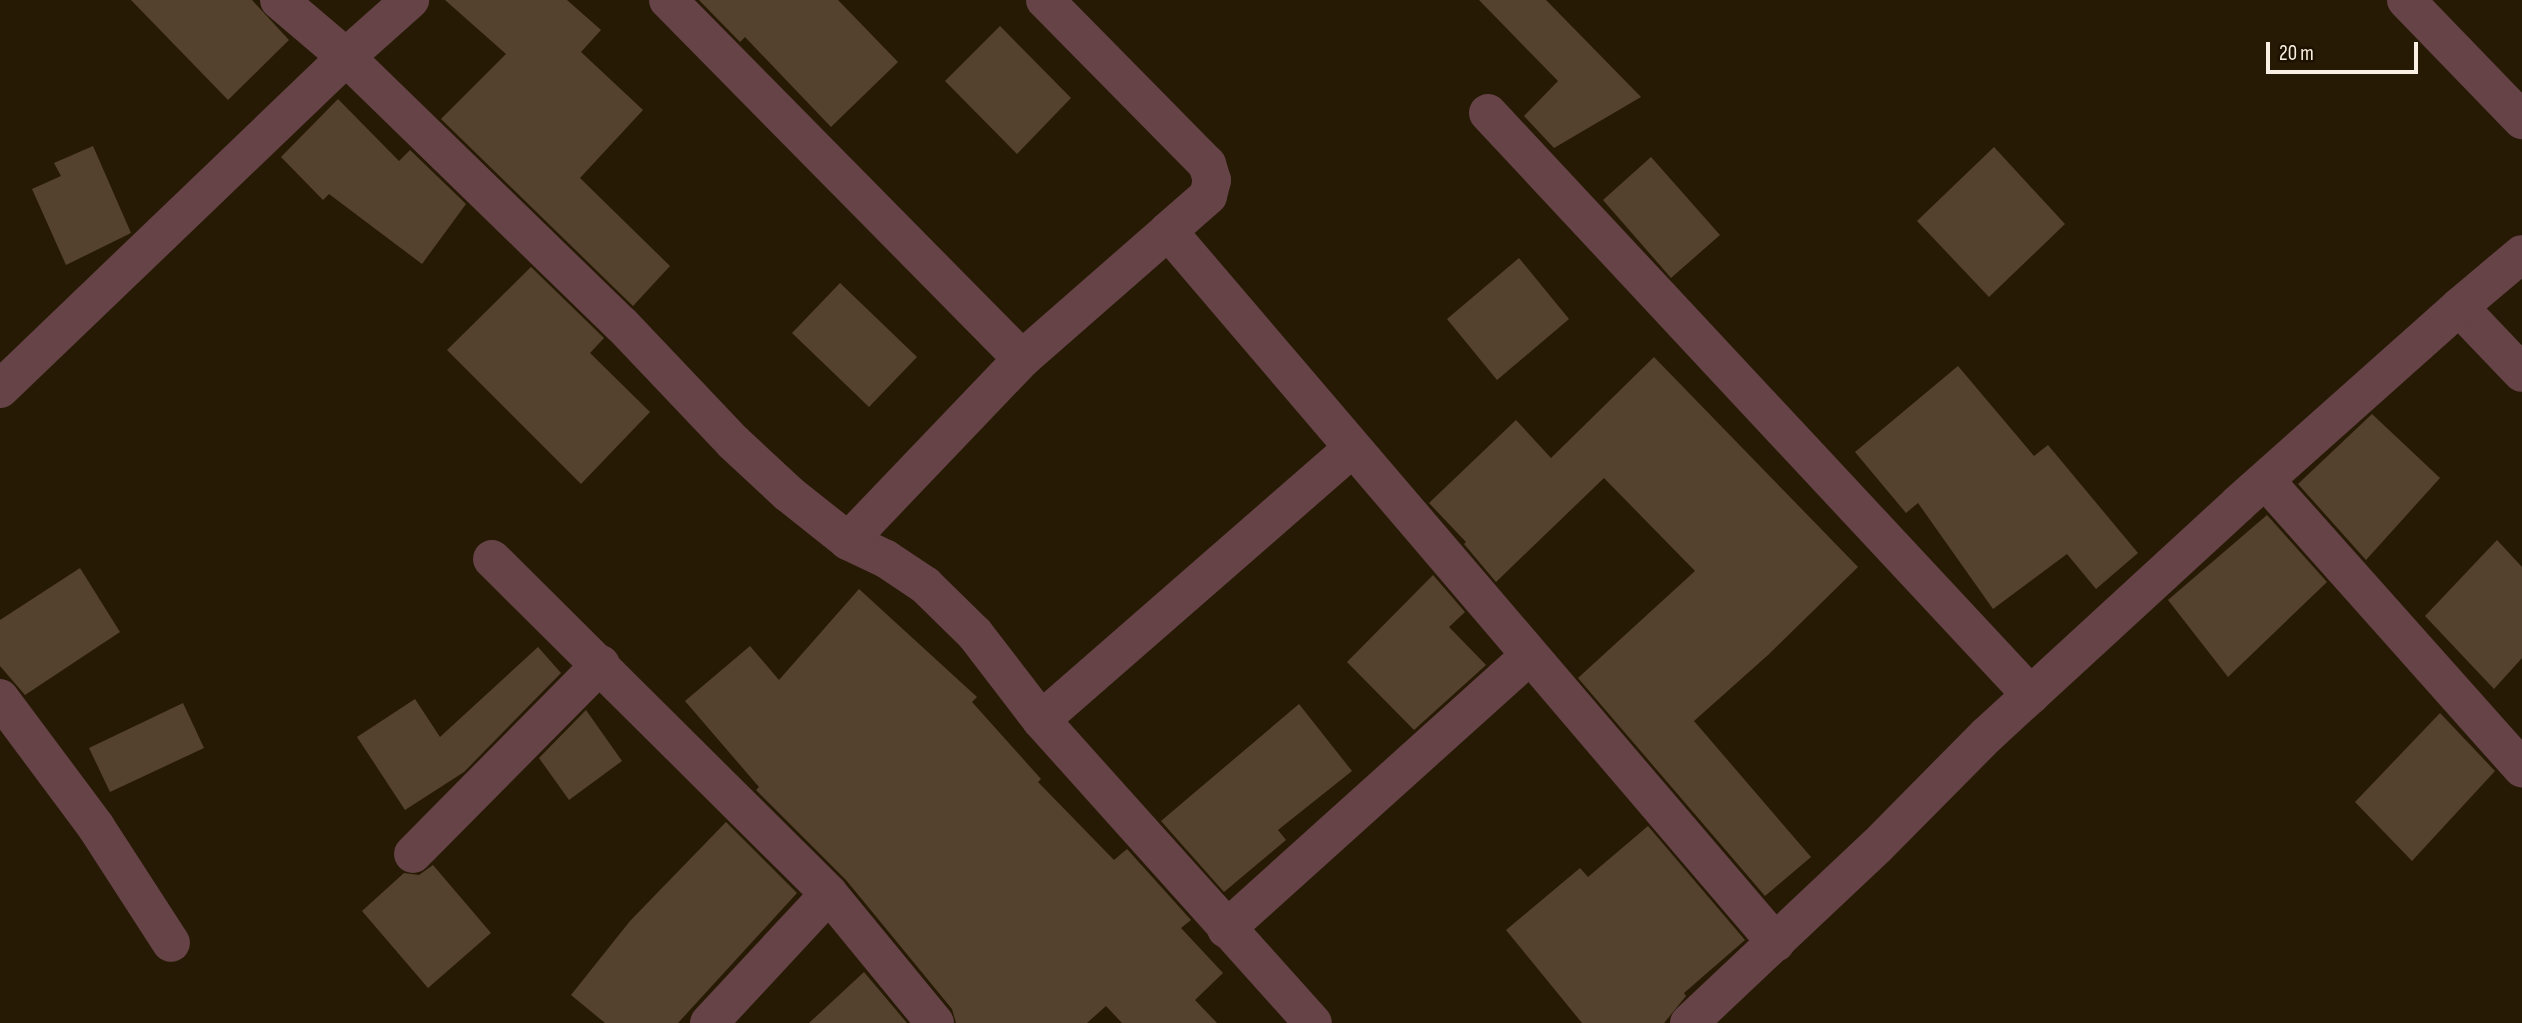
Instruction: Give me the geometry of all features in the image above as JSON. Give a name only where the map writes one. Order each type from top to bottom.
[{"type":"street","points":[[279,0],[346,57],[622,325],[733,442],[789,494],[848,541],[886,558],[925,585],[975,634],[1041,720],[1312,1023]]},
{"type":"street","points":[[0,389],[346,57],[410,0]]},
{"type":"street","points":[[668,0],[1022,359]]},
{"type":"street","points":[[848,541],[1022,359],[1208,196],[1212,180],[1207,164],[1045,0]]},
{"type":"street","points":[[2406,0],[2522,120]]},
{"type":"street","points":[[1488,113],[2031,695]]},
{"type":"street","points":[[1168,231],[1776,943]]},
{"type":"street","points":[[1689,1023],[1776,943],[2031,695],[2459,307],[2522,254]]},
{"type":"street","points":[[2459,307],[2522,373]]},
{"type":"street","points":[[1041,720],[1352,449]]},
{"type":"street","points":[[2266,481],[2522,768]]},
{"type":"street","points":[[492,559],[601,664],[829,894],[935,1023]]},
{"type":"street","points":[[1226,929],[1529,656]]},
{"type":"street","points":[[413,854],[601,664]]},
{"type":"street","points":[[0,698],[96,827],[171,943]]},
{"type":"street","points":[[709,1023],[829,894]]},
{"type":"building","points":[[131,0],[252,0],[289,40],[228,100]]},
{"type":"building","points":[[445,0],[567,0],[601,30],[581,52],[643,110],[580,178],[670,266],[633,306],[441,119],[506,54]]},
{"type":"building","points":[[699,0],[838,0],[898,62],[831,127],[745,37],[740,42]]},
{"type":"building","points":[[1479,0],[1546,0],[1641,97],[1554,148],[1524,116],[1558,81]]},
{"type":"building","points":[[1000,26],[1071,98],[1017,154],[945,81]]},
{"type":"building","points":[[338,99],[399,161],[410,150],[466,204],[422,264],[329,194],[323,200],[281,157]]},
{"type":"building","points":[[93,146],[131,233],[66,265],[32,189],[61,176],[54,163]]},
{"type":"building","points":[[1994,147],[2065,224],[1989,297],[1917,221]]},
{"type":"building","points":[[1651,157],[1720,235],[1671,278],[1603,200]]},
{"type":"building","points":[[1519,258],[1569,319],[1497,380],[1447,319]]},
{"type":"building","points":[[531,267],[604,338],[590,353],[650,412],[581,484],[447,350]]},
{"type":"building","points":[[840,283],[917,357],[869,407],[792,333]]},
{"type":"building","points":[[1654,357],[1858,567],[1768,655],[1694,721],[1811,857],[1765,896],[1578,678],[1695,571],[1604,478],[1496,582],[1464,544],[1466,542],[1429,503],[1516,420],[1551,458]]},
{"type":"building","points":[[1958,366],[2034,456],[2048,445],[2138,553],[2096,589],[2067,554],[1993,609],[1918,503],[1906,513],[1855,452]]},
{"type":"building","points":[[2372,414],[2440,478],[2366,560],[2298,484]]},
{"type":"building","points":[[2267,515],[2327,582],[2228,677],[2168,600]]},
{"type":"building","points":[[2497,540],[2522,567],[2522,658],[2494,689],[2425,616]]},
{"type":"building","points":[[80,568],[120,632],[25,695],[0,666],[0,620]]},
{"type":"building","points":[[1433,575],[1465,612],[1449,627],[1486,665],[1414,730],[1347,662]]},
{"type":"building","points":[[859,589],[977,697],[972,702],[1041,779],[1038,782],[1114,860],[1127,849],[1191,920],[1181,928],[1223,973],[1195,1000],[1217,1023],[1122,1023],[1106,1006],[1087,1023],[956,1023],[952,1009],[846,880],[756,790],[759,787],[685,701],[750,646],[779,680]]},
{"type":"building","points":[[538,647],[561,673],[464,772],[405,810],[357,737],[415,699],[440,737]]},
{"type":"building","points":[[183,703],[204,748],[110,792],[89,748]]},
{"type":"building","points":[[1299,704],[1352,771],[1278,830],[1286,840],[1224,892],[1161,821]]},
{"type":"building","points":[[586,710],[622,761],[569,800],[539,758]]},
{"type":"building","points":[[2440,713],[2495,771],[2412,861],[2355,802]]},
{"type":"building","points":[[726,822],[797,893],[678,1023],[605,1023],[571,995],[630,921]]},
{"type":"building","points":[[1648,826],[1745,940],[1684,993],[1686,996],[1664,1023],[1582,1023],[1506,930],[1580,868],[1588,877]]},
{"type":"building","points":[[433,865],[491,933],[428,988],[362,911],[404,873],[419,875]]},
{"type":"building","points":[[864,972],[907,1023],[809,1023]]}]
